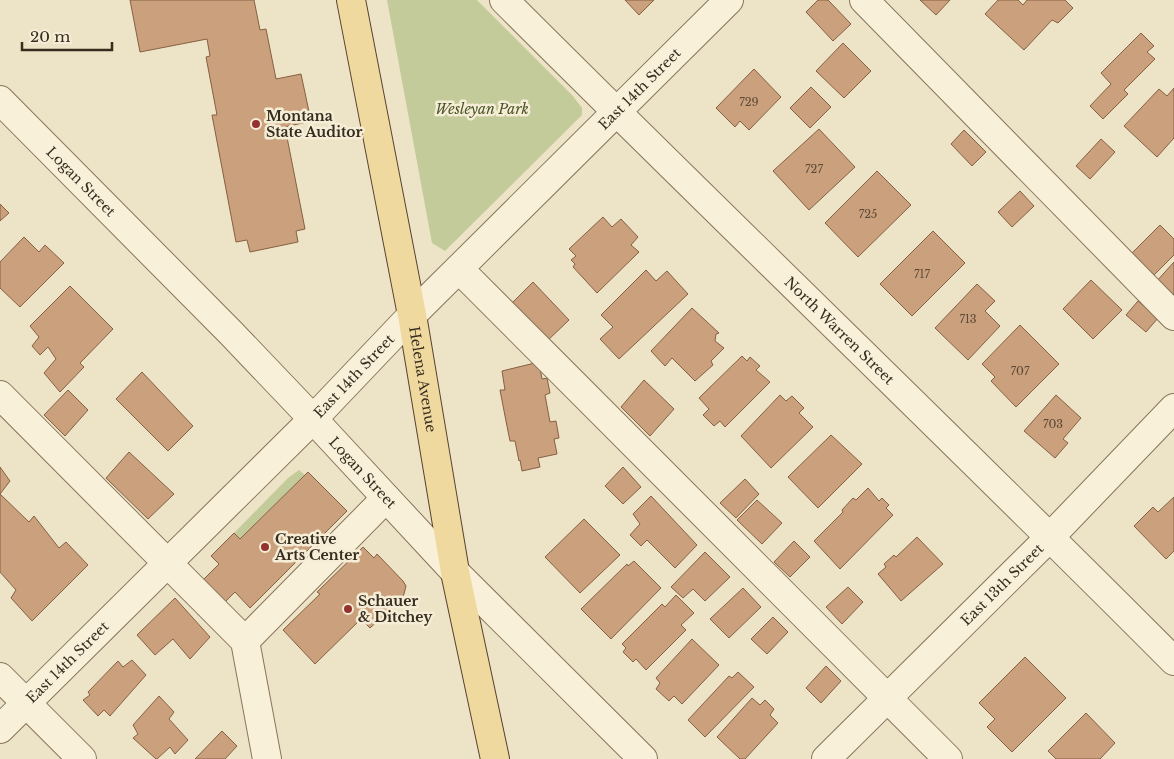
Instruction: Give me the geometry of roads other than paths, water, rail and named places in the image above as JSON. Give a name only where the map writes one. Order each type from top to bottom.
[{"type":"main road","name":"Helena Avenue","points":[[351,0],[412,315],[455,572],[495,759]]},
{"type":"street","name":"North Warren Street","points":[[504,0],[1174,661]]},
{"type":"street","name":"East 14th Street","points":[[0,729],[313,419],[412,315],[729,0]]},
{"type":"street","points":[[864,0],[1174,316]]},
{"type":"street","name":"Logan Street","points":[[0,100],[313,419],[455,572],[643,759]]},
{"type":"street","points":[[459,269],[948,759]]},
{"type":"street","points":[[0,395],[245,641],[266,759]]},
{"type":"street","name":"East 13th Street","points":[[826,759],[1050,537],[1174,408]]},
{"type":"street","points":[[245,641],[386,498]]},
{"type":"street","points":[[0,677],[82,759]]},
{"type":"place","name":"Montana State Auditor","points":[[256,124]]},
{"type":"place","name":"Creative Arts Center","points":[[265,547]]},
{"type":"place","name":"Schauer & Ditchey","points":[[348,609]]},
{"type":"park label","name":"Wesleyan Park","points":[[482,109]]}]
